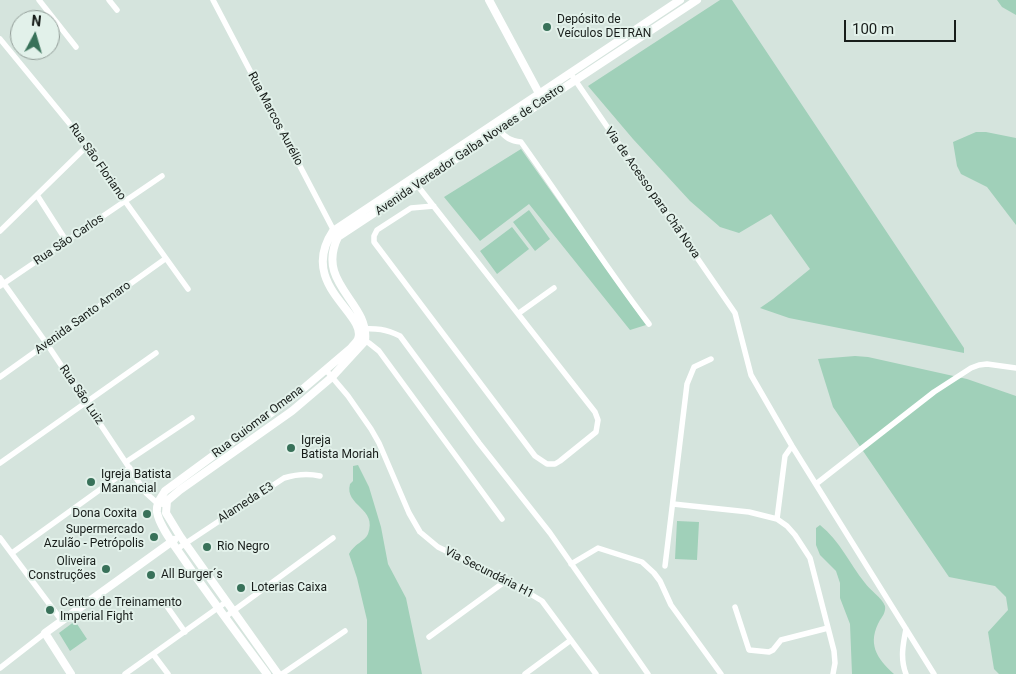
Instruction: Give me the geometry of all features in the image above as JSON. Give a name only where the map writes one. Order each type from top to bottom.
[{"type":"street","points":[[38,0],[76,48]]},
{"type":"street","points":[[109,0],[117,10]]},
{"type":"street","name":"Rua Marcos Aurélio","points":[[213,0],[336,234]]},
{"type":"street","points":[[489,0],[543,101]]},
{"type":"street","name":"Avenida Vereador Galba Novaes de Castro","points":[[336,234],[539,93],[680,0]]},
{"type":"street","name":"Avenida Vereador Galba Novaes de Castro","points":[[336,234],[417,185],[499,129],[697,0]]},
{"type":"street","name":"Rua São Floriano","points":[[0,39],[69,123],[188,289]]},
{"type":"street","name":"Via de Acesso para Chã Nova","points":[[570,72],[735,313],[751,375],[792,446]]},
{"type":"street","points":[[499,129],[504,136],[513,141],[521,142],[556,189],[610,272],[649,324]]},
{"type":"street","points":[[0,231],[86,147]]},
{"type":"street","name":"Rua São Carlos","points":[[1,283],[67,242],[162,176]]},
{"type":"street","points":[[417,185],[434,206],[519,313],[596,412],[598,420],[596,432],[555,464],[547,464],[535,456],[374,242],[377,230],[410,208],[434,206]]},
{"type":"street","points":[[37,195],[67,242]]},
{"type":"street","points":[[336,234],[324,249],[322,258],[323,272],[329,285],[362,329],[362,340],[379,351],[502,519]]},
{"type":"street","name":"Avenida Santo Amaro","points":[[0,377],[165,259]]},
{"type":"street","name":"Rua São Luiz","points":[[1,283],[47,344],[146,493],[157,503]]},
{"type":"street","points":[[519,313],[554,288]]},
{"type":"street","points":[[362,329],[380,328],[400,336],[479,443],[550,533],[648,674]]},
{"type":"street","name":"Rua Guiomar Omena","points":[[157,503],[165,491],[281,406],[362,340]]},
{"type":"street","name":"Rua Guiomar Omena","points":[[166,505],[180,490],[292,411],[332,377],[362,340]]},
{"type":"street","points":[[0,463],[156,353]]},
{"type":"street","points":[[665,566],[687,384],[694,367],[711,359]]},
{"type":"street","points":[[816,484],[934,392],[971,368],[987,364],[1016,368]]},
{"type":"street","name":"Via Secundária H1","points":[[326,370],[348,396],[371,429],[379,443],[409,513],[420,532],[438,548],[529,591],[542,601],[596,674]]},
{"type":"street","points":[[126,462],[192,418]]},
{"type":"street","points":[[777,518],[785,456],[792,446],[934,674]]},
{"type":"street","points":[[12,554],[130,468]]},
{"type":"street","name":"Alameda E3","points":[[177,549],[284,478],[296,474],[320,476]]},
{"type":"street","points":[[267,674],[172,542],[159,518],[157,503],[166,505],[166,513],[180,536],[280,674],[345,631]]},
{"type":"street","points":[[673,504],[749,512],[777,518],[787,526],[810,558],[834,651],[835,663],[833,674]]},
{"type":"street","points":[[2,674],[0,669],[45,633],[180,536]]},
{"type":"street","points":[[0,538],[62,621]]},
{"type":"street","points":[[225,617],[333,538]]},
{"type":"street","points":[[571,564],[598,548],[642,562],[660,581],[671,605],[722,674]]},
{"type":"street","points":[[430,637],[507,580]]},
{"type":"street","points":[[127,674],[226,602]]},
{"type":"street","points":[[166,605],[184,632]]},
{"type":"street","points":[[735,607],[748,650],[773,650],[781,640],[828,628]]},
{"type":"street","points":[[906,629],[902,663],[906,674]]},
{"type":"street","points":[[45,633],[71,674]]},
{"type":"street","points":[[526,674],[571,640]]},
{"type":"street","points":[[153,654],[168,674]]},
{"type":"green space","points":[[720,0],[732,0],[964,348],[964,353],[789,318],[760,308],[810,269],[771,214],[739,233],[720,227],[690,201],[633,139],[588,86]]},
{"type":"green space","points":[[997,0],[1016,0],[1016,15],[1002,7]]},
{"type":"green space","points":[[976,132],[1016,138],[1016,225],[987,187],[961,174],[957,166],[953,142]]},
{"type":"green space","points":[[521,149],[646,325],[630,330],[529,204],[480,241],[444,197]]},
{"type":"green space","points":[[529,210],[550,239],[535,251],[513,222]]},
{"type":"green space","points":[[512,227],[529,249],[497,274],[480,251]]},
{"type":"green space","points":[[855,356],[868,357],[967,379],[1016,396],[1016,674],[999,674],[994,669],[988,632],[1008,610],[1006,597],[995,586],[949,577],[833,407],[818,359]]},
{"type":"green space","points":[[358,465],[369,487],[381,527],[388,564],[406,598],[422,674],[367,674],[367,620],[349,554],[367,536],[370,525],[369,518],[356,503],[349,491],[350,484],[353,481],[353,466]]},
{"type":"green space","points":[[677,521],[699,522],[697,560],[675,559]]},
{"type":"green space","points":[[820,525],[839,545],[865,583],[885,606],[884,613],[876,628],[874,643],[878,656],[894,674],[852,674],[850,624],[840,598],[840,583],[836,571],[820,555],[816,545],[816,528]]},
{"type":"green space","points":[[75,621],[87,639],[70,651],[59,633]]},
{"type":"place","name":"Depósito de Veículos DETRAN","points":[[547,27]]},
{"type":"place","name":"Igreja Batista Moriah","points":[[291,448]]},
{"type":"place","name":"Igreja Batista Manancial","points":[[91,482]]},
{"type":"place","name":"Dona Coxita","points":[[147,514]]},
{"type":"place","name":"Supermercado Azulão - Petrópolis","points":[[154,537]]},
{"type":"place","name":"Rio Negro","points":[[207,547]]},
{"type":"place","name":"Oliveira Construções","points":[[106,569]]},
{"type":"place","name":"All Burger´s","points":[[151,575]]},
{"type":"place","name":"Loterias Caixa","points":[[241,588]]},
{"type":"place","name":"Centro de Treinamento Imperial Fight","points":[[50,610]]}]
